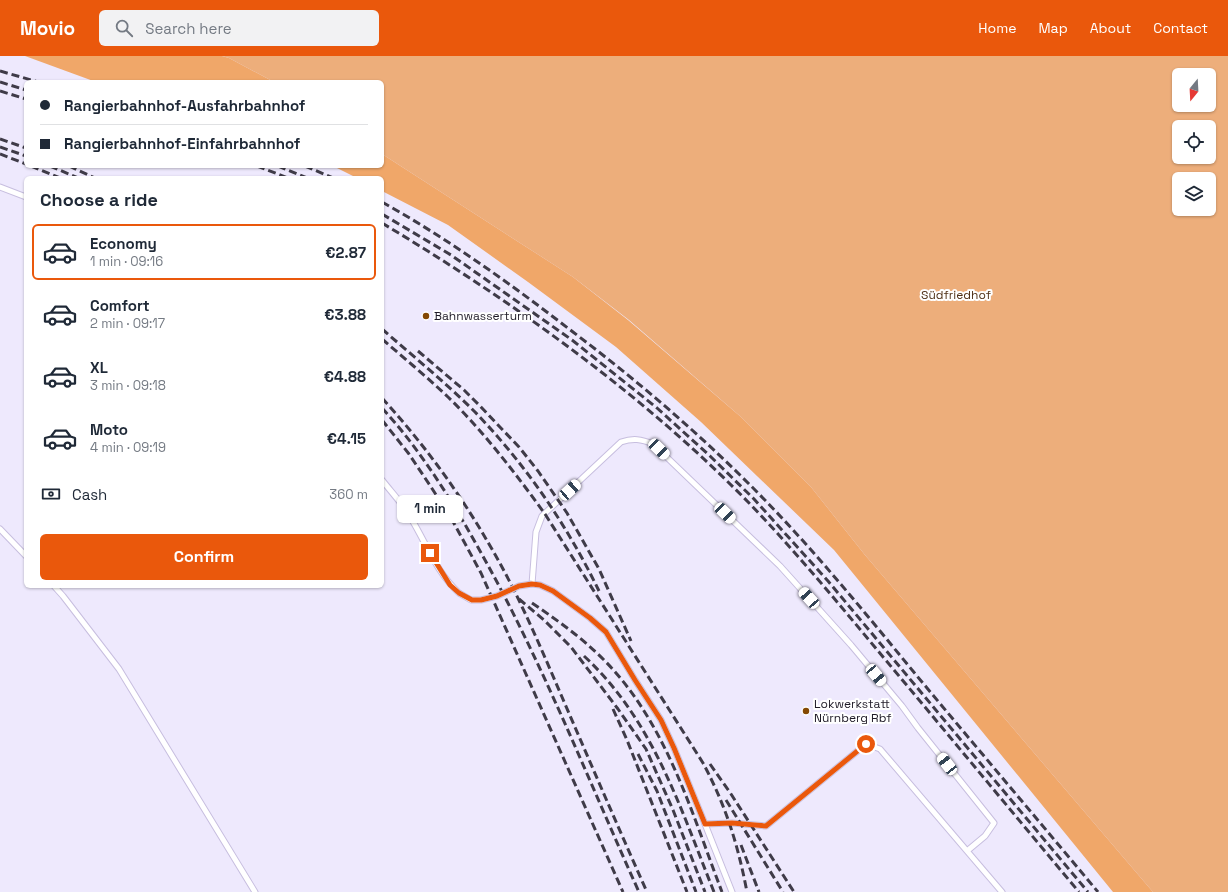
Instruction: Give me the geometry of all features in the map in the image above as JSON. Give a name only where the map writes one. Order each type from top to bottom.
[{"type":"lane","points":[[0,187],[24,196]]},
{"type":"lane","points":[[532,584],[536,532],[542,516],[621,442],[637,439],[653,444],[780,566],[902,706],[994,823],[985,836],[967,851]]},
{"type":"lane","points":[[384,483],[411,518],[438,567],[450,585],[459,593],[472,600],[481,600],[497,596],[519,586],[532,584],[540,585],[553,591],[590,618],[606,632],[661,720],[674,748],[732,892]]},
{"type":"lane","points":[[0,529],[24,554]]},
{"type":"lane","points":[[56,588],[119,669],[255,892]]},
{"type":"lane","points":[[705,824],[732,823],[766,826],[866,744],[880,749],[1002,892]]},
{"type":"green space","name":"Südfriedhof","points":[[222,56],[1228,56],[1228,892],[1153,892],[865,555],[811,487],[741,417],[629,320],[573,277],[384,155],[384,80],[270,80],[229,58]]},
{"type":"shaded area","points":[[25,56],[222,56],[229,58],[270,80],[91,80]]},
{"type":"shaded area","points":[[384,155],[573,277],[628,320],[741,417],[811,487],[865,555],[1153,892],[1113,892],[834,550],[701,422],[616,347],[528,282],[448,225],[384,192],[384,176],[353,176],[337,168],[384,168]]},
{"type":"railway","points":[[0,71],[31,80]]},
{"type":"railway","points":[[0,82],[24,89]]},
{"type":"railway","points":[[0,91],[24,98]]},
{"type":"railway","points":[[0,139],[24,147]]},
{"type":"railway","points":[[0,147],[24,155]]},
{"type":"railway","points":[[0,154],[24,163]]},
{"type":"railway","points":[[36,168],[55,176]]},
{"type":"railway","points":[[55,168],[73,176]]},
{"type":"railway","points":[[73,168],[91,176]]},
{"type":"railway","points":[[262,168],[283,176]]},
{"type":"railway","points":[[283,168],[302,176]]},
{"type":"railway","points":[[310,168],[328,176]]},
{"type":"railway","points":[[384,203],[456,247],[550,314],[646,390],[737,472],[780,516],[840,583],[1098,892]]},
{"type":"railway","points":[[384,215],[451,255],[572,340],[657,408],[710,456],[754,499],[828,581],[1088,892]]},
{"type":"railway","points":[[384,224],[431,253],[528,317],[621,388],[666,425],[709,464],[750,504],[806,565],[1079,892]]},
{"type":"railway","points":[[384,331],[464,401],[494,432],[528,475],[559,519],[599,591]]},
{"type":"railway","points":[[384,341],[432,382],[461,410],[499,454],[545,514],[703,763],[725,810],[740,858],[747,892]]},
{"type":"railway","points":[[418,351],[464,390],[519,447],[538,471],[567,513],[599,569],[631,641]]},
{"type":"railway","points":[[384,400],[412,432],[440,468],[500,563],[537,639],[647,892]]},
{"type":"railway","points":[[384,410],[415,448],[445,491],[497,582],[553,697],[639,892]]},
{"type":"railway","points":[[384,423],[409,454],[450,516],[481,573],[623,892]]},
{"type":"railway","points":[[519,599],[544,620],[571,647],[646,749],[673,810],[705,892]]},
{"type":"railway","points":[[532,603],[569,629],[603,659],[625,684],[644,711],[660,739],[687,799],[722,892]]},
{"type":"railway","points":[[584,656],[608,681],[629,708],[646,736],[676,797],[714,892]]},
{"type":"railway","points":[[613,709],[627,740],[687,892]]},
{"type":"railway","points":[[638,754],[657,791],[696,892]]},
{"type":"railway","points":[[710,764],[794,892]]},
{"type":"railway","points":[[726,800],[783,892]]},
{"type":"railway","points":[[741,845],[759,892]]},
{"type":"place","name":"Bahnwasserturm","points":[[426,316]]},
{"type":"place","name":"Lokwerkstatt Nürnberg Rbf","points":[[806,711]]},
{"type":"route","points":[[430,553],[450,585],[459,593],[472,600],[481,600],[497,596],[519,586],[532,584],[540,585],[553,591],[590,618],[606,632],[661,720],[705,824],[732,823],[766,826],[866,744]]}]
